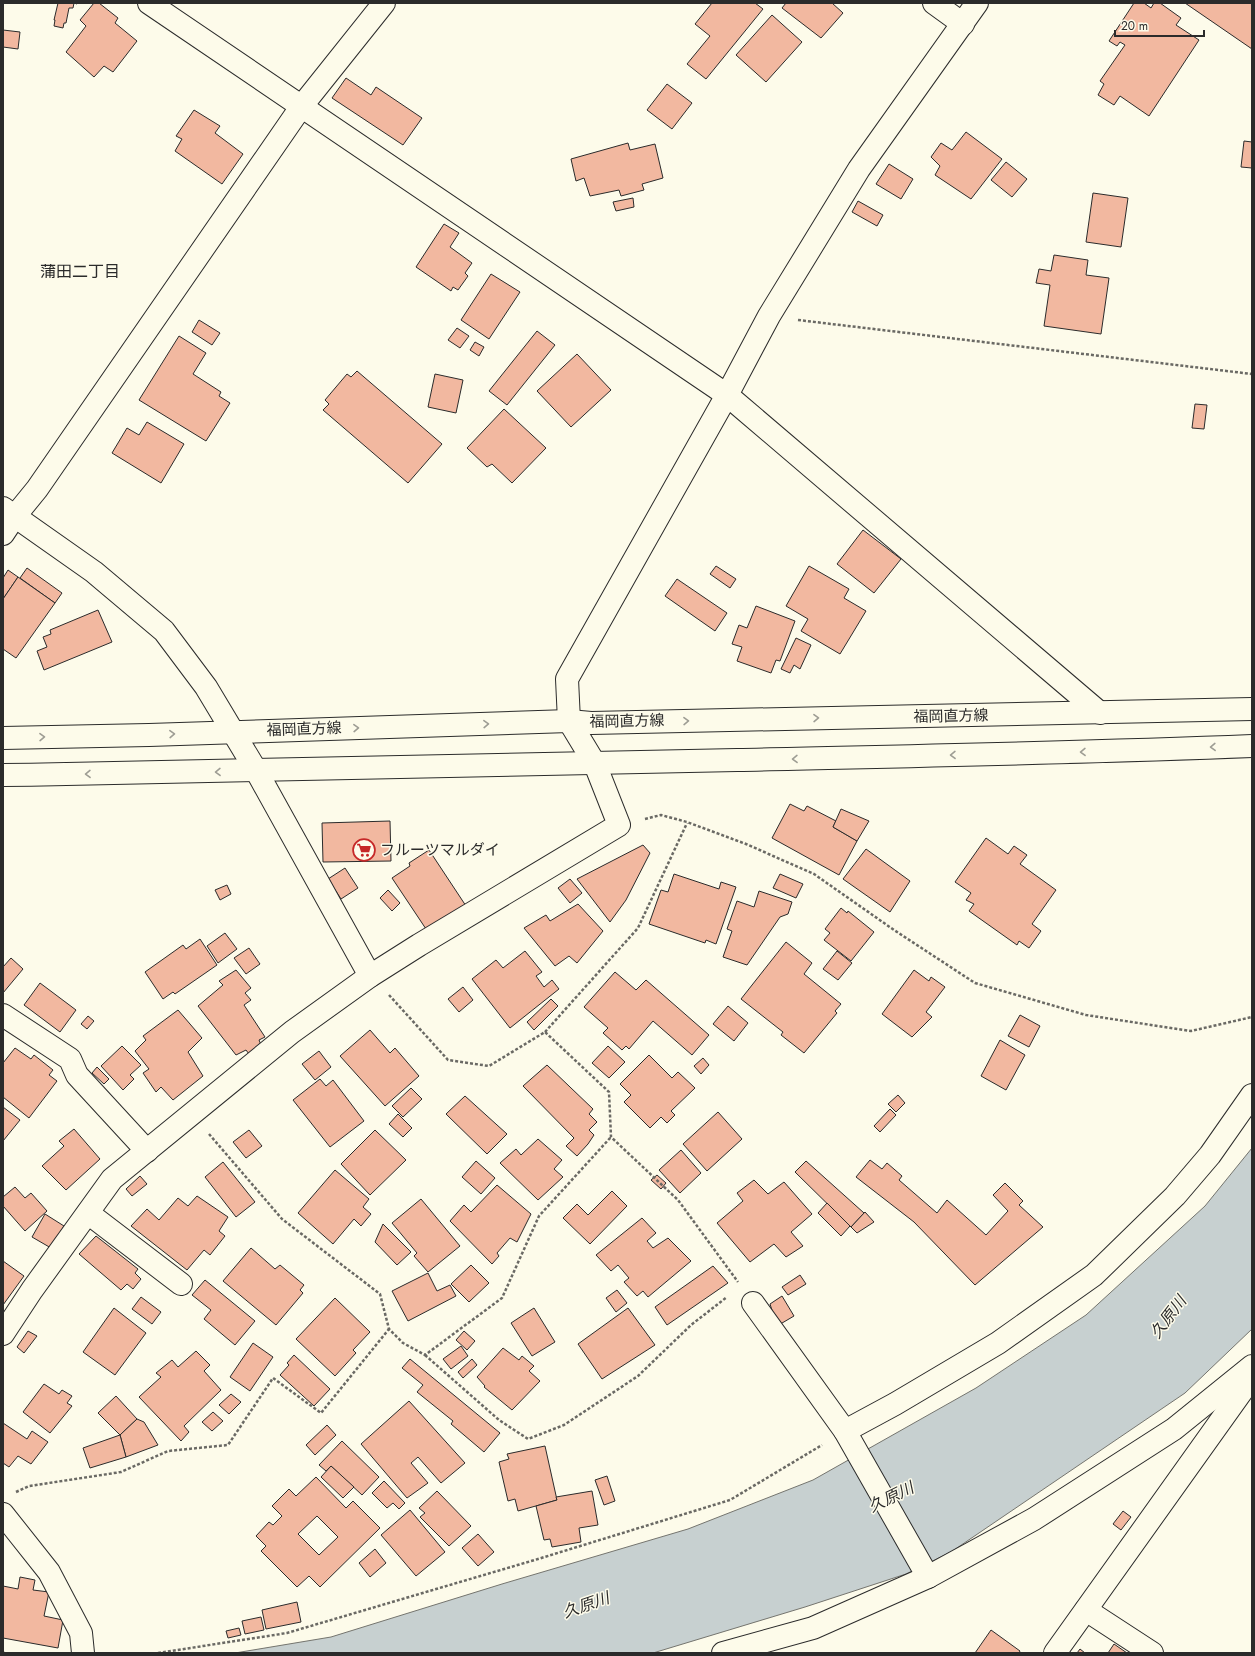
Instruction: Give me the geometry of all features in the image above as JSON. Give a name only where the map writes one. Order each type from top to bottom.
[{"type":"street","points":[[149,3],[727,395],[1100,713]]},
{"type":"street","points":[[3,534],[9,512],[37,489],[301,107],[384,3]]},
{"type":"street","points":[[934,3],[963,24]]},
{"type":"street","points":[[3,1334],[112,1179],[292,1032],[370,976],[619,825],[595,764],[569,721],[567,679],[727,395],[769,316],[859,168],[977,3]]},
{"type":"street","points":[[9,512],[94,572],[164,632],[206,687],[257,772],[370,976]]},
{"type":"street","name":"福岡直方線","points":[[3,738],[149,735],[569,721],[599,722],[1252,710]]},
{"type":"street","points":[[3,775],[257,772],[1118,751],[1252,746]]},
{"type":"street","points":[[3,1015],[70,1059],[76,1075],[147,1151]]},
{"type":"street","points":[[845,1431],[895,1404],[998,1343],[1094,1275],[1175,1196],[1210,1155],[1252,1095]]},
{"type":"street","points":[[88,1213],[181,1284]]},
{"type":"street","points":[[747,1294],[845,1431],[928,1577]]},
{"type":"street","points":[[724,1653],[813,1628],[928,1577],[1034,1519],[1174,1429],[1252,1366]]},
{"type":"street","points":[[1055,1653],[1252,1378]]},
{"type":"street","points":[[6,1505],[49,1572],[81,1633],[83,1653]]},
{"type":"street","points":[[1086,1610],[1152,1653]]},
{"type":"path","points":[[769,316],[1252,374]]},
{"type":"path","points":[[619,825],[661,815],[687,822],[746,844],[814,874],[894,930],[975,983],[1086,1015],[1191,1031],[1252,1017]]},
{"type":"path","points":[[370,976],[448,1060],[489,1066],[545,1032],[638,928],[687,822]]},
{"type":"path","points":[[191,1114],[282,1219],[380,1294],[389,1329],[402,1343],[425,1355],[499,1420],[528,1439],[564,1425],[638,1376],[691,1325],[747,1294],[678,1200],[611,1137],[609,1092],[545,1032]]},
{"type":"path","points":[[425,1355],[502,1298],[539,1216],[611,1137]]},
{"type":"path","points":[[6,1505],[29,1486],[121,1472],[168,1451],[228,1445],[273,1378],[320,1413],[389,1329]]},
{"type":"path","points":[[158,1653],[287,1633],[530,1562],[730,1500],[845,1431]]},
{"type":"water","name":"久原川","points":[[1252,1148],[1252,1329],[1185,1393],[951,1552],[906,1574],[805,1607],[653,1653],[235,1653],[331,1637],[502,1584],[688,1529],[813,1480],[976,1388],[1086,1315],[1205,1206]]},
{"type":"building","points":[[58,3],[74,3],[73,8],[69,8],[66,23],[64,23],[63,28],[54,26]]},
{"type":"building","points":[[94,3],[99,3],[118,18],[115,23],[137,41],[113,72],[104,66],[94,77],[66,52],[86,26],[80,20]]},
{"type":"building","points":[[712,3],[755,3],[763,9],[706,79],[687,64],[710,36],[695,24]]},
{"type":"building","points":[[786,3],[832,3],[843,13],[821,38],[782,8]]},
{"type":"building","points":[[1134,3],[1144,3],[1151,8],[1154,3],[1160,3],[1181,18],[1176,25],[1199,40],[1149,116],[1120,96],[1114,105],[1098,95],[1104,84],[1100,81],[1125,45],[1120,42],[1117,46],[1109,41]]},
{"type":"building","points":[[1185,3],[1252,3],[1252,49]]},
{"type":"building","points":[[772,15],[802,42],[766,82],[736,55]]},
{"type":"building","points":[[3,30],[20,32],[18,49],[3,47]]},
{"type":"building","points":[[346,78],[371,95],[376,87],[422,118],[403,145],[332,98]]},
{"type":"building","points":[[667,84],[692,103],[672,129],[647,110]]},
{"type":"building","points":[[194,110],[220,126],[215,133],[243,154],[222,184],[175,151],[182,139],[176,136]]},
{"type":"building","points":[[966,132],[1002,159],[971,199],[935,175],[940,166],[931,157],[941,143],[952,150]]},
{"type":"building","points":[[1244,141],[1252,142],[1252,168],[1241,167]]},
{"type":"building","points":[[628,143],[630,150],[655,144],[663,178],[642,184],[644,190],[621,196],[619,190],[590,196],[584,178],[576,181],[571,159]]},
{"type":"building","points":[[1006,162],[1027,179],[1012,197],[991,180]]},
{"type":"building","points":[[889,164],[913,179],[901,199],[876,184]]},
{"type":"building","points":[[1093,193],[1128,198],[1121,247],[1086,242]]},
{"type":"building","points":[[633,198],[634,207],[616,211],[613,202]]},
{"type":"building","points":[[858,201],[883,215],[877,226],[852,212]]},
{"type":"building","points":[[444,224],[459,233],[450,247],[472,263],[465,273],[468,276],[458,290],[453,287],[451,291],[416,267]]},
{"type":"building","points":[[1054,255],[1088,260],[1086,275],[1109,278],[1101,334],[1044,326],[1050,285],[1036,283],[1039,269],[1051,271]]},
{"type":"building","points":[[491,274],[520,292],[489,339],[461,320]]},
{"type":"building","points":[[199,320],[220,333],[212,345],[192,332]]},
{"type":"building","points":[[457,328],[469,336],[460,348],[448,340]]},
{"type":"building","points":[[537,331],[555,345],[507,405],[489,391]]},
{"type":"building","points":[[179,336],[206,353],[193,374],[221,392],[219,396],[230,403],[206,441],[139,400]]},
{"type":"building","points":[[475,342],[484,347],[479,356],[470,350]]},
{"type":"building","points":[[577,354],[611,390],[571,427],[537,391]]},
{"type":"building","points":[[357,371],[442,444],[408,483],[323,410],[329,404],[325,400],[347,374],[351,377]]},
{"type":"building","points":[[435,374],[463,380],[456,413],[428,407]]},
{"type":"building","points":[[1195,404],[1207,405],[1204,429],[1192,428]]},
{"type":"building","points":[[504,409],[546,448],[512,483],[492,464],[487,467],[467,448]]},
{"type":"building","points":[[147,422],[184,444],[161,483],[112,453],[127,428],[139,435]]},
{"type":"building","points":[[863,530],[901,559],[874,593],[837,564]]},
{"type":"building","points":[[716,566],[736,579],[730,588],[710,574]]},
{"type":"building","points":[[809,566],[849,589],[844,598],[866,611],[840,654],[801,631],[808,619],[786,606]]},
{"type":"building","points":[[27,568],[62,593],[55,603],[20,578]]},
{"type":"building","points":[[8,570],[18,577],[3,599],[3,578]]},
{"type":"building","points":[[18,577],[55,603],[16,658],[3,649],[3,599]]},
{"type":"building","points":[[677,579],[727,613],[715,631],[665,596]]},
{"type":"building","points":[[756,606],[795,621],[780,661],[776,660],[771,673],[737,661],[742,647],[732,644],[739,625],[747,628]]},
{"type":"building","points":[[98,610],[112,642],[44,670],[37,651],[47,647],[43,637],[51,634],[50,630]]},
{"type":"building","points":[[796,638],[811,645],[800,669],[794,665],[790,673],[781,669]]},
{"type":"building","points":[[790,804],[804,811],[807,806],[836,821],[833,827],[857,841],[839,875],[772,838]]},
{"type":"building","points":[[841,809],[869,821],[857,841],[833,827]]},
{"type":"building","points":[[390,821],[391,861],[323,862],[322,823]]},
{"type":"building","points":[[986,838],[1008,854],[1014,846],[1027,855],[1020,864],[1056,890],[1032,924],[1041,931],[1029,948],[1019,941],[1017,945],[969,911],[974,904],[966,900],[971,893],[955,882]]},
{"type":"building","points":[[643,845],[650,853],[626,900],[610,922],[577,879]]},
{"type":"building","points":[[866,849],[910,881],[890,912],[843,879]]},
{"type":"building","points":[[429,850],[468,909],[430,935],[392,878],[410,866],[409,863]]},
{"type":"building","points":[[345,868],[358,888],[341,899],[328,879]]},
{"type":"building","points":[[674,874],[719,889],[721,882],[736,887],[716,944],[706,940],[705,943],[649,924],[661,890],[668,892]]},
{"type":"building","points":[[780,874],[803,884],[796,898],[773,888]]},
{"type":"building","points":[[570,879],[582,893],[570,903],[558,888]]},
{"type":"building","points":[[227,885],[231,894],[220,900],[215,890]]},
{"type":"building","points":[[388,890],[400,903],[392,911],[380,898]]},
{"type":"building","points":[[759,891],[792,902],[788,914],[780,917],[747,965],[723,957],[732,931],[727,929],[737,901],[754,907]]},
{"type":"building","points":[[578,904],[603,931],[577,963],[569,956],[555,966],[524,928],[546,915],[550,921]]},
{"type":"building","points":[[841,908],[847,913],[848,911],[874,932],[851,961],[824,940],[830,933],[825,929]]},
{"type":"building","points":[[225,933],[237,949],[218,963],[207,946]]},
{"type":"building","points":[[200,939],[217,965],[175,994],[173,992],[163,999],[145,972],[183,945],[186,949]]},
{"type":"building","points":[[786,942],[812,963],[804,974],[841,1004],[835,1011],[837,1013],[804,1053],[781,1035],[783,1032],[741,999]]},
{"type":"building","points":[[249,948],[260,964],[246,974],[234,958]]},
{"type":"building","points":[[525,951],[542,972],[536,976],[544,987],[552,980],[559,989],[510,1028],[472,979],[496,960],[503,968]]},
{"type":"building","points":[[837,951],[852,963],[838,980],[823,969]]},
{"type":"building","points":[[11,958],[23,969],[3,993],[3,967]]},
{"type":"building","points":[[236,970],[251,988],[245,993],[251,1000],[244,1005],[265,1037],[259,1040],[262,1047],[249,1054],[246,1050],[236,1055],[198,1006],[223,985],[219,981]]},
{"type":"building","points":[[914,970],[929,981],[931,977],[945,987],[926,1012],[932,1017],[912,1037],[882,1014]]},
{"type":"building","points":[[615,972],[636,990],[646,980],[709,1035],[692,1055],[653,1021],[629,1049],[626,1046],[622,1050],[603,1033],[608,1028],[584,1007]]},
{"type":"building","points":[[40,983],[76,1010],[60,1032],[24,1005]]},
{"type":"building","points":[[463,987],[473,1000],[459,1012],[448,999]]},
{"type":"building","points":[[551,999],[558,1006],[534,1030],[527,1022]]},
{"type":"building","points":[[728,1006],[748,1023],[734,1041],[713,1024]]},
{"type":"building","points":[[178,1010],[202,1038],[188,1052],[203,1076],[173,1100],[161,1087],[156,1092],[143,1073],[149,1069],[135,1051],[146,1040],[143,1036]]},
{"type":"building","points":[[1020,1015],[1040,1026],[1029,1047],[1008,1036]]},
{"type":"building","points":[[88,1016],[94,1021],[87,1029],[81,1024]]},
{"type":"building","points":[[370,1030],[390,1053],[395,1048],[419,1076],[385,1106],[340,1056]]},
{"type":"building","points":[[1000,1040],[1025,1055],[1006,1090],[981,1076]]},
{"type":"building","points":[[122,1046],[141,1065],[130,1075],[134,1079],[123,1090],[101,1066]]},
{"type":"building","points":[[608,1046],[625,1062],[609,1078],[592,1063]]},
{"type":"building","points":[[15,1048],[31,1059],[34,1055],[53,1070],[49,1075],[57,1081],[29,1118],[3,1097],[3,1063]]},
{"type":"building","points":[[319,1051],[331,1067],[315,1080],[302,1064]]},
{"type":"building","points":[[649,1055],[672,1078],[678,1072],[695,1088],[671,1111],[675,1115],[667,1123],[661,1117],[650,1128],[624,1102],[631,1095],[620,1084]]},
{"type":"building","points":[[703,1058],[709,1065],[701,1074],[694,1066]]},
{"type":"building","points":[[547,1065],[593,1109],[589,1114],[597,1122],[589,1130],[594,1135],[577,1156],[566,1146],[574,1138],[523,1086]]},
{"type":"building","points":[[97,1067],[109,1079],[104,1084],[92,1073]]},
{"type":"building","points":[[320,1079],[326,1086],[333,1080],[364,1121],[330,1147],[293,1100]]},
{"type":"building","points":[[411,1088],[422,1099],[403,1117],[392,1106]]},
{"type":"building","points":[[898,1095],[905,1103],[896,1112],[888,1104]]},
{"type":"building","points":[[465,1096],[507,1134],[487,1154],[446,1114]]},
{"type":"building","points":[[3,1107],[20,1120],[3,1141]]},
{"type":"building","points":[[890,1109],[896,1115],[880,1132],[874,1126]]},
{"type":"building","points":[[718,1112],[742,1139],[707,1171],[683,1144]]},
{"type":"building","points":[[398,1114],[412,1128],[403,1137],[389,1124]]},
{"type":"building","points":[[74,1129],[100,1159],[66,1190],[42,1166],[64,1146],[59,1141]]},
{"type":"building","points":[[249,1130],[262,1146],[246,1158],[233,1142]]},
{"type":"building","points":[[375,1130],[406,1160],[370,1195],[341,1164]]},
{"type":"building","points":[[538,1139],[562,1160],[554,1169],[563,1177],[538,1200],[500,1163],[516,1149],[521,1155]]},
{"type":"building","points":[[681,1150],[701,1173],[680,1193],[659,1170]]},
{"type":"building","points":[[870,1160],[882,1169],[887,1163],[902,1176],[899,1180],[937,1213],[947,1200],[986,1235],[1008,1211],[993,1195],[1005,1183],[1023,1201],[1019,1205],[1043,1227],[975,1285],[914,1222],[856,1177]]},
{"type":"building","points":[[476,1161],[495,1178],[481,1194],[462,1177]]},
{"type":"building","points":[[806,1161],[864,1213],[851,1227],[795,1172]]},
{"type":"building","points":[[223,1162],[255,1202],[236,1217],[205,1177]]},
{"type":"building","points":[[335,1170],[369,1199],[363,1207],[371,1214],[361,1226],[354,1219],[333,1244],[298,1213]]},
{"type":"building","points":[[657,1175],[666,1183],[661,1189],[651,1180]]},
{"type":"building","points":[[140,1176],[147,1184],[132,1196],[126,1189]]},
{"type":"building","points":[[754,1180],[768,1194],[784,1182],[812,1214],[791,1232],[803,1246],[786,1257],[774,1244],[750,1262],[717,1223],[743,1201],[737,1193]]},
{"type":"building","points":[[497,1185],[531,1214],[517,1242],[510,1238],[497,1253],[499,1256],[492,1264],[450,1221],[464,1205],[471,1212]]},
{"type":"building","points":[[15,1187],[25,1198],[31,1193],[47,1211],[25,1231],[3,1206],[3,1197]]},
{"type":"building","points":[[612,1191],[627,1206],[590,1244],[563,1218],[577,1204],[588,1215]]},
{"type":"building","points":[[197,1196],[228,1217],[219,1231],[225,1236],[210,1255],[204,1250],[187,1270],[131,1226],[147,1209],[159,1220],[178,1198],[188,1206]]},
{"type":"building","points":[[421,1199],[460,1246],[428,1272],[414,1256],[417,1253],[392,1223]]},
{"type":"building","points":[[827,1203],[850,1226],[841,1236],[818,1213]]},
{"type":"building","points":[[865,1212],[874,1222],[857,1233],[851,1227]]},
{"type":"building","points":[[45,1214],[64,1226],[51,1248],[32,1237]]},
{"type":"building","points":[[642,1218],[656,1233],[647,1241],[653,1248],[668,1238],[691,1261],[648,1297],[643,1291],[637,1296],[624,1282],[629,1278],[618,1265],[611,1271],[596,1255]]},
{"type":"building","points":[[383,1224],[411,1252],[397,1265],[375,1242]]},
{"type":"building","points":[[96,1236],[138,1269],[135,1273],[141,1279],[133,1289],[127,1284],[121,1290],[79,1254]]},
{"type":"building","points":[[251,1248],[275,1269],[280,1265],[304,1285],[300,1290],[303,1293],[276,1325],[223,1281]]},
{"type":"building","points":[[3,1261],[24,1276],[3,1305]]},
{"type":"building","points":[[471,1265],[489,1283],[469,1302],[451,1284]]},
{"type":"building","points":[[713,1266],[728,1283],[667,1325],[655,1307]]},
{"type":"building","points":[[428,1273],[437,1291],[450,1285],[456,1296],[408,1321],[392,1291]]},
{"type":"building","points":[[800,1275],[806,1284],[788,1295],[782,1287]]},
{"type":"building","points":[[205,1280],[255,1321],[235,1345],[204,1319],[211,1310],[192,1295]]},
{"type":"building","points":[[617,1290],[627,1303],[616,1312],[606,1298]]},
{"type":"building","points":[[782,1296],[794,1316],[777,1326],[770,1304]]},
{"type":"building","points":[[141,1297],[161,1312],[152,1324],[132,1309]]},
{"type":"building","points":[[335,1298],[370,1332],[353,1350],[356,1353],[335,1376],[296,1339]]},
{"type":"building","points":[[114,1308],[146,1333],[115,1375],[83,1352]]},
{"type":"building","points":[[534,1308],[555,1342],[532,1356],[511,1323]]},
{"type":"building","points":[[628,1308],[655,1345],[602,1379],[578,1344]]},
{"type":"building","points":[[28,1331],[37,1336],[24,1353],[17,1347]]},
{"type":"building","points":[[464,1331],[475,1341],[467,1350],[456,1340]]},
{"type":"building","points":[[253,1343],[273,1357],[250,1391],[230,1377]]},
{"type":"building","points":[[461,1346],[468,1356],[451,1369],[443,1359]]},
{"type":"building","points":[[503,1348],[519,1360],[522,1356],[534,1366],[529,1371],[540,1381],[512,1410],[484,1387],[485,1386],[477,1377]]},
{"type":"building","points":[[196,1351],[210,1365],[204,1371],[221,1390],[184,1426],[189,1432],[181,1441],[139,1397],[161,1377],[156,1373],[172,1360],[178,1367]]},
{"type":"building","points":[[294,1355],[330,1389],[314,1406],[280,1375],[289,1365],[287,1363]]},
{"type":"building","points":[[410,1359],[500,1433],[484,1452],[451,1424],[453,1421],[417,1392],[423,1385],[402,1368]]},
{"type":"building","points":[[472,1359],[477,1365],[463,1378],[458,1372]]},
{"type":"building","points":[[44,1384],[59,1394],[62,1390],[72,1396],[67,1403],[72,1406],[50,1433],[23,1412]]},
{"type":"building","points":[[231,1394],[241,1402],[229,1414],[219,1405]]},
{"type":"building","points":[[116,1396],[137,1419],[120,1435],[98,1413]]},
{"type":"building","points":[[409,1401],[465,1463],[441,1483],[418,1457],[411,1463],[428,1483],[407,1498],[361,1444]]},
{"type":"building","points":[[213,1412],[223,1421],[212,1431],[202,1422]]},
{"type":"building","points":[[137,1419],[144,1422],[158,1445],[126,1457],[120,1435]]},
{"type":"building","points":[[3,1423],[27,1439],[32,1431],[48,1442],[31,1464],[18,1456],[9,1467],[3,1463]]},
{"type":"building","points":[[327,1425],[336,1435],[315,1455],[306,1445]]},
{"type":"building","points":[[120,1435],[126,1457],[90,1468],[83,1448]]},
{"type":"building","points":[[342,1441],[379,1477],[362,1495],[331,1466],[326,1471],[319,1465]]},
{"type":"building","points":[[545,1446],[557,1500],[518,1511],[515,1499],[508,1501],[499,1462],[509,1459],[507,1454]]},
{"type":"building","points":[[331,1466],[354,1487],[343,1498],[321,1477]]},
{"type":"building","points":[[607,1476],[615,1501],[604,1505],[595,1480]]},
{"type":"building","points":[[316,1477],[346,1508],[353,1501],[380,1528],[320,1587],[309,1576],[297,1587],[261,1551],[266,1546],[256,1536],[269,1522],[273,1525],[282,1516],[272,1506],[289,1489],[296,1496]],"holes":[[[317,1516],[338,1537],[319,1555],[298,1534]]]},
{"type":"building","points":[[384,1481],[405,1503],[399,1509],[393,1503],[387,1508],[372,1493]]},
{"type":"building","points":[[437,1491],[471,1526],[449,1546],[420,1517],[425,1513],[419,1508]]},
{"type":"building","points":[[592,1491],[598,1525],[579,1528],[581,1542],[552,1547],[550,1539],[544,1540],[536,1506],[557,1500],[556,1497]]},
{"type":"building","points":[[410,1510],[445,1552],[416,1576],[381,1535]]},
{"type":"building","points":[[1123,1511],[1131,1517],[1121,1530],[1113,1524]]},
{"type":"building","points":[[478,1534],[494,1552],[478,1566],[462,1548]]},
{"type":"building","points":[[375,1549],[386,1563],[370,1577],[359,1563]]},
{"type":"building","points":[[20,1577],[35,1580],[33,1590],[49,1592],[44,1616],[63,1620],[58,1648],[3,1638],[3,1586],[18,1589]]},
{"type":"building","points":[[297,1602],[301,1622],[266,1629],[262,1610]]},
{"type":"building","points":[[261,1617],[264,1630],[245,1634],[242,1621]]},
{"type":"building","points":[[239,1628],[241,1635],[228,1638],[226,1631]]},
{"type":"building","points":[[991,1630],[1020,1651],[1019,1653],[975,1653]]},
{"type":"building","points":[[1114,1644],[1127,1653],[1108,1653]]},
{"type":"building","points":[[1080,1649],[1085,1653],[1077,1653]]},
{"type":"place","name":"フルーツマルダイ","points":[[364,850]]},
{"type":"district","name":"蒲田二丁目","points":[[80,271]]}]
